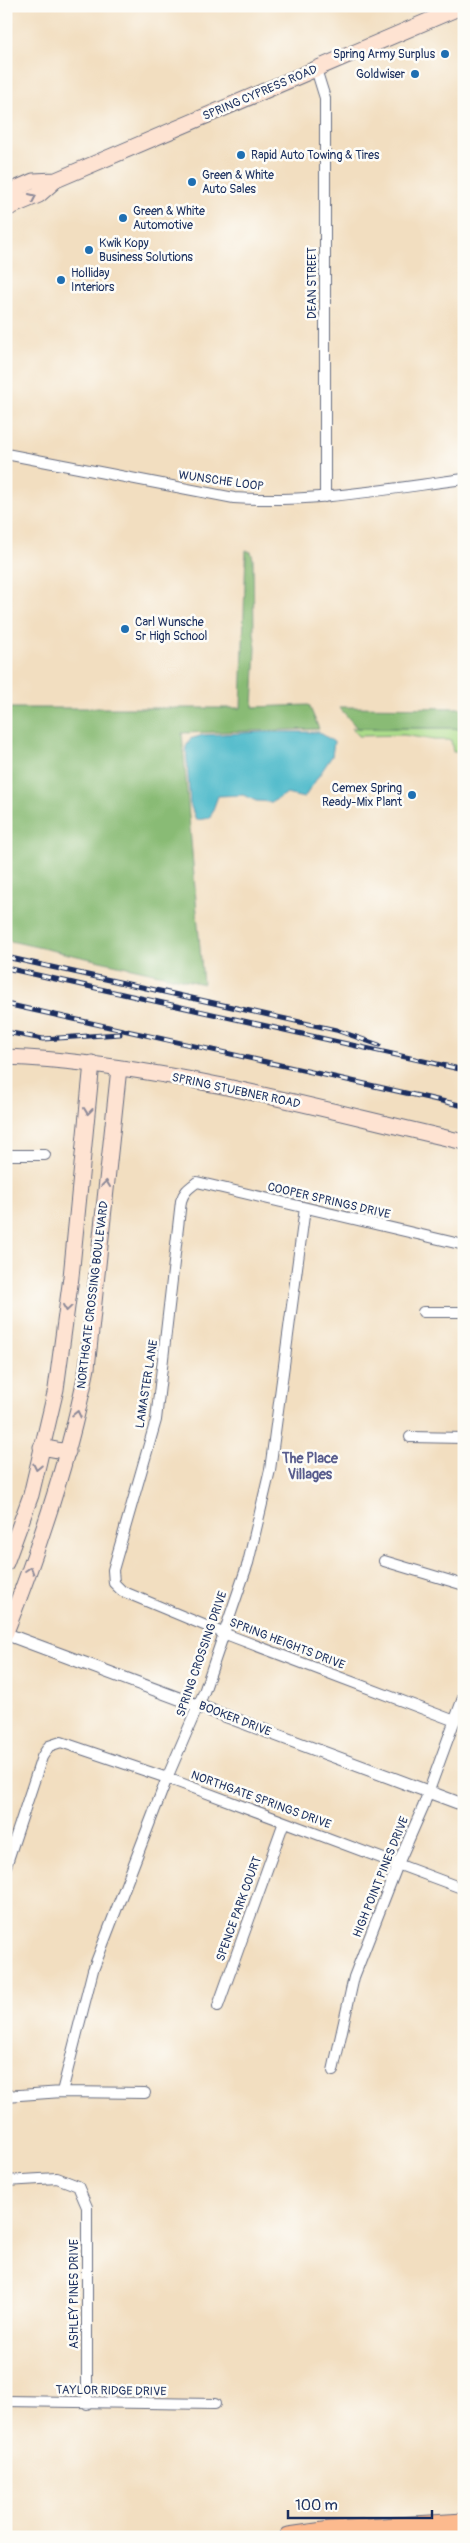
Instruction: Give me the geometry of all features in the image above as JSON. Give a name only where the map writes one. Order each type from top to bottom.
[{"type":"highway","points":[[289,2537],[331,2531],[464,2523]]},
{"type":"main road","name":"SPRING CYPRESS ROAD","points":[[6,209],[39,195],[56,180],[463,6]]},
{"type":"main road","name":"SPRING CYPRESS ROAD","points":[[6,193],[33,181],[56,180]]},
{"type":"main road","name":"SPRING STUEBNER ROAD","points":[[6,1057],[92,1063],[196,1081],[464,1142]]},
{"type":"main road","name":"NORTHGATE CROSSING BOULEVARD","points":[[6,1562],[31,1494],[56,1389],[72,1271],[92,1063]]},
{"type":"main road","name":"NORTHGATE CROSSING BOULEVARD","points":[[6,1633],[26,1582],[68,1452],[87,1368],[95,1273],[119,1068]]},
{"type":"main road","points":[[72,1271],[95,1273]]},
{"type":"main road","points":[[41,1447],[68,1452]]},
{"type":"street","name":"DEAN STREET","points":[[316,69],[323,88],[325,104],[325,498]]},
{"type":"street","name":"WUNSCHE LOOP","points":[[6,454],[234,498],[270,500],[325,498],[464,479]]},
{"type":"street","points":[[6,1155],[45,1155]]},
{"type":"street","name":"COOPER SPRINGS DRIVE","points":[[190,1187],[197,1182],[464,1245]]},
{"type":"street","name":"LAMASTER LANE","points":[[114,1584],[113,1570],[156,1420],[181,1201],[184,1193],[190,1187]]},
{"type":"street","name":"SPRING CROSSING DRIVE","points":[[62,2092],[93,1970],[166,1778],[198,1705],[248,1563],[270,1470],[305,1208]]},
{"type":"street","points":[[423,1312],[464,1312]]},
{"type":"street","points":[[410,1437],[464,1438]]},
{"type":"street","points":[[384,1561],[464,1585]]},
{"type":"street","name":"SPRING HEIGHTS DRIVE","points":[[114,1584],[130,1594],[223,1633],[455,1721]]},
{"type":"street","name":"BOOKER DRIVE","points":[[6,1633],[464,1804]]},
{"type":"street","name":"HIGH POINT PINES DRIVE","points":[[333,2071],[354,1977],[398,1864],[429,1792],[464,1695]]},
{"type":"street","name":"NORTHGATE SPRINGS DRIVE","points":[[6,1866],[42,1757],[49,1746],[61,1742],[166,1778],[464,1889]]},
{"type":"street","name":"SPENCE PARK COURT","points":[[218,2006],[284,1822]]},
{"type":"street","points":[[6,2096],[62,2092],[145,2093]]},
{"type":"street","name":"ASHLEY PINES DRIVE","points":[[6,2181],[57,2178],[78,2186],[87,2207],[87,2404]]},
{"type":"street","name":"TAYLOR RIDGE DRIVE","points":[[6,2401],[87,2404],[215,2404]]},
{"type":"green space","points":[[246,550],[251,552],[253,558],[256,648],[253,707],[309,705],[319,729],[182,733],[203,984],[6,940],[6,708],[241,708]]},
{"type":"green space","points":[[339,707],[464,708],[464,730],[453,728],[357,728]]},
{"type":"green space","points":[[352,728],[453,728],[464,730],[464,752],[453,752],[451,740],[434,740],[404,735],[359,736]]},
{"type":"water","points":[[319,732],[334,742],[332,756],[304,798],[286,794],[272,802],[256,801],[243,795],[218,796],[210,818],[196,820],[190,804],[186,747],[190,739],[203,735]]},
{"type":"railway","points":[[6,957],[336,1030],[379,1045]]},
{"type":"railway","points":[[6,968],[464,1070]]},
{"type":"railway","points":[[6,1004],[464,1106]]},
{"type":"railway","points":[[6,1032],[43,1039],[120,1034]]},
{"type":"place","name":"Spring Army Surplus","points":[[445,54]]},
{"type":"place","name":"Goldwiser","points":[[415,74]]},
{"type":"place","name":"Rapid Auto Towing & Tires","points":[[241,155]]},
{"type":"place","name":"Green & White Auto Sales","points":[[192,182]]},
{"type":"place","name":"Green & White Automotive","points":[[123,218]]},
{"type":"place","name":"Kwik Kopy Business Solutions","points":[[89,250]]},
{"type":"place","name":"Holliday Interiors","points":[[61,280]]},
{"type":"place","name":"Carl Wunsche Sr High School","points":[[125,629]]},
{"type":"place","name":"Cemex Spring Ready-Mix Plant","points":[[412,795]]},
{"type":"district","name":"The Place Villages","points":[[310,1466]]}]
